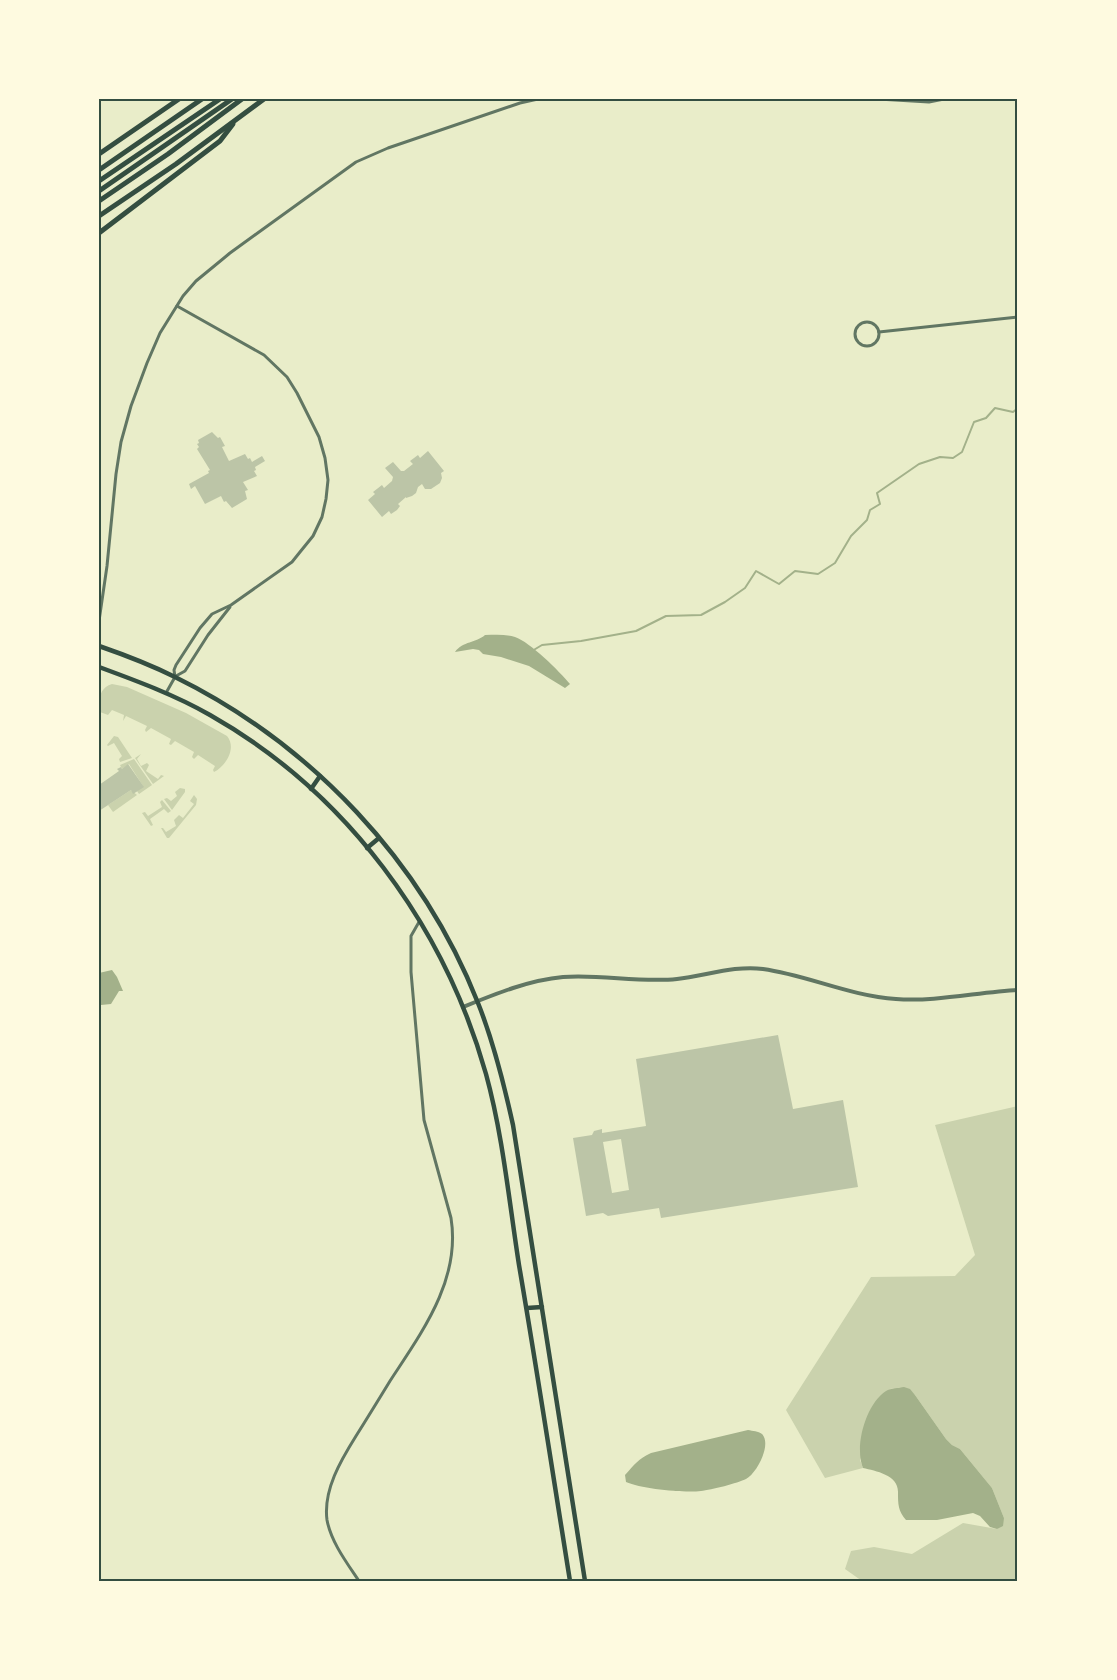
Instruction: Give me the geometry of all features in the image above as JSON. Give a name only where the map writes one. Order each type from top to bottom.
[{"type":"highway","points":[[99,154],[179,99]]},
{"type":"highway","points":[[99,170],[202,99]]},
{"type":"highway","points":[[99,180],[220,99]]},
{"type":"highway","points":[[99,191],[232,99]]},
{"type":"highway","points":[[99,201],[168,154],[242,99]]},
{"type":"highway","points":[[99,216],[176,164],[264,99]]},
{"type":"highway","points":[[99,232],[220,141],[236,120]]},
{"type":"main road","points":[[99,646],[175,677],[218,701],[292,751],[350,805],[380,838],[414,883],[464,970],[496,1056],[513,1125],[585,1581]]},
{"type":"main road","points":[[99,667],[166,693],[203,712],[244,736],[280,762],[343,820],[367,848],[420,920],[440,957],[463,1007],[492,1098],[570,1581]]},
{"type":"main road","points":[[311,789],[320,776]]},
{"type":"main road","points":[[367,848],[380,838]]},
{"type":"main road","points":[[526,1308],[542,1307]]},
{"type":"main road","points":[[548,1441],[562,1438]]},
{"type":"street","points":[[99,621],[121,442],[131,406],[160,333],[189,288],[206,272],[290,208],[356,162],[388,148],[538,99]]},
{"type":"street","points":[[878,99],[929,102],[944,99]]},
{"type":"street","points":[[175,677],[176,665],[203,624],[214,612],[231,605],[292,562],[313,536],[322,517],[328,480],[319,436],[287,377],[264,355],[177,306]]},
{"type":"street","points":[[879,332],[1018,316]]},
{"type":"street","points":[[866,322],[875,324],[879,332],[879,339],[871,345],[861,344],[855,335],[857,328],[866,322]]},
{"type":"street","points":[[166,693],[175,677],[185,671],[231,605]]},
{"type":"street","points":[[359,1581],[344,1559],[327,1521],[330,1490],[346,1452],[434,1312],[446,1278],[452,1245],[451,1218],[424,1120],[410,947],[411,936],[420,920]]},
{"type":"street","points":[[463,1007],[529,984],[562,977],[657,980],[744,968],[777,971],[873,996],[896,999],[928,999],[1018,990]]},
{"type":"shaded area","points":[[485,635],[508,635],[521,640],[544,658],[570,684],[565,688],[529,666],[483,654],[479,650],[455,652],[458,648]]},
{"type":"shaded area","points":[[112,684],[127,687],[186,713],[227,736],[231,746],[226,761],[214,772],[215,766],[198,755],[194,759],[192,757],[194,752],[175,741],[169,744],[171,739],[151,728],[146,732],[147,726],[126,716],[123,721],[124,715],[112,710],[108,715],[100,712],[100,695],[104,688]]},
{"type":"shaded area","points":[[114,736],[118,737],[132,758],[120,762],[119,759],[122,756],[114,743],[107,745]]},
{"type":"shaded area","points":[[141,754],[137,759],[141,766],[147,763],[149,765],[146,771],[158,779],[161,775],[164,776],[153,784],[135,758]]},
{"type":"shaded area","points":[[134,759],[152,785],[139,794],[137,791],[143,786],[129,764],[122,769],[120,765]]},
{"type":"shaded area","points":[[180,788],[185,789],[185,792],[172,810],[164,799],[171,801],[177,796],[175,792]]},
{"type":"shaded area","points":[[131,790],[137,795],[113,812],[108,805]]},
{"type":"shaded area","points":[[194,795],[197,799],[196,805],[167,838],[161,828],[166,832],[176,826],[174,820],[179,815],[183,818],[194,804],[190,801]]},
{"type":"shaded area","points":[[162,800],[171,811],[168,813],[164,809],[150,819],[153,825],[151,826],[142,813],[145,812],[148,816],[162,807],[160,802]]},
{"type":"shaded area","points":[[112,970],[123,991],[119,991],[111,1004],[101,1005],[99,1012],[99,973]]},
{"type":"shaded area","points":[[1018,1106],[1018,1581],[862,1581],[845,1569],[851,1551],[874,1547],[912,1554],[963,1523],[997,1529],[1004,1518],[992,1488],[960,1449],[946,1439],[915,1395],[906,1389],[890,1389],[860,1460],[863,1468],[825,1478],[786,1410],[871,1277],[955,1276],[975,1255],[935,1125]]},
{"type":"shaded area","points":[[904,1387],[910,1389],[946,1439],[960,1449],[992,1488],[1004,1518],[1003,1526],[997,1529],[990,1527],[980,1516],[973,1513],[937,1520],[906,1520],[901,1514],[895,1482],[886,1475],[863,1468],[861,1437],[873,1405],[886,1391]]},
{"type":"shaded area","points":[[748,1430],[762,1434],[765,1444],[759,1465],[746,1479],[718,1488],[694,1491],[674,1491],[626,1482],[625,1475],[651,1453]]},
{"type":"building","points":[[212,432],[218,438],[220,437],[229,461],[245,454],[252,462],[262,456],[265,461],[255,467],[254,471],[257,476],[243,482],[248,490],[245,491],[247,499],[232,508],[226,501],[224,502],[221,496],[205,504],[195,486],[191,489],[189,484],[209,473],[210,470],[197,449],[199,447],[197,444],[198,440]]},
{"type":"building","points":[[428,451],[444,471],[441,473],[440,483],[431,489],[425,489],[422,484],[416,493],[406,497],[398,504],[400,506],[397,510],[391,514],[389,511],[382,517],[368,500],[375,494],[373,492],[382,485],[384,488],[392,481],[393,477],[385,468],[393,462],[401,471],[404,471],[413,464],[410,461],[418,455],[420,458]]},
{"type":"building","points":[[128,764],[144,787],[133,794],[131,790],[99,811],[99,785],[119,771],[117,769],[121,767],[122,769]]},
{"type":"building","points":[[778,1035],[793,1109],[843,1100],[858,1187],[661,1218],[659,1208],[608,1216],[603,1213],[586,1216],[573,1138],[592,1135],[594,1131],[602,1129],[602,1133],[646,1126],[636,1059]],"holes":[[[621,1139],[629,1190],[612,1193],[603,1142]]]},
{"type":"waterway","points":[[532,651],[542,645],[636,631],[666,616],[701,615],[745,588],[756,571],[779,584],[795,571],[818,574],[835,563],[851,536],[867,520],[870,510],[880,504],[877,493],[919,464],[940,457],[953,458],[962,452],[974,422],[986,418],[995,408],[1013,412],[1018,408]]}]
